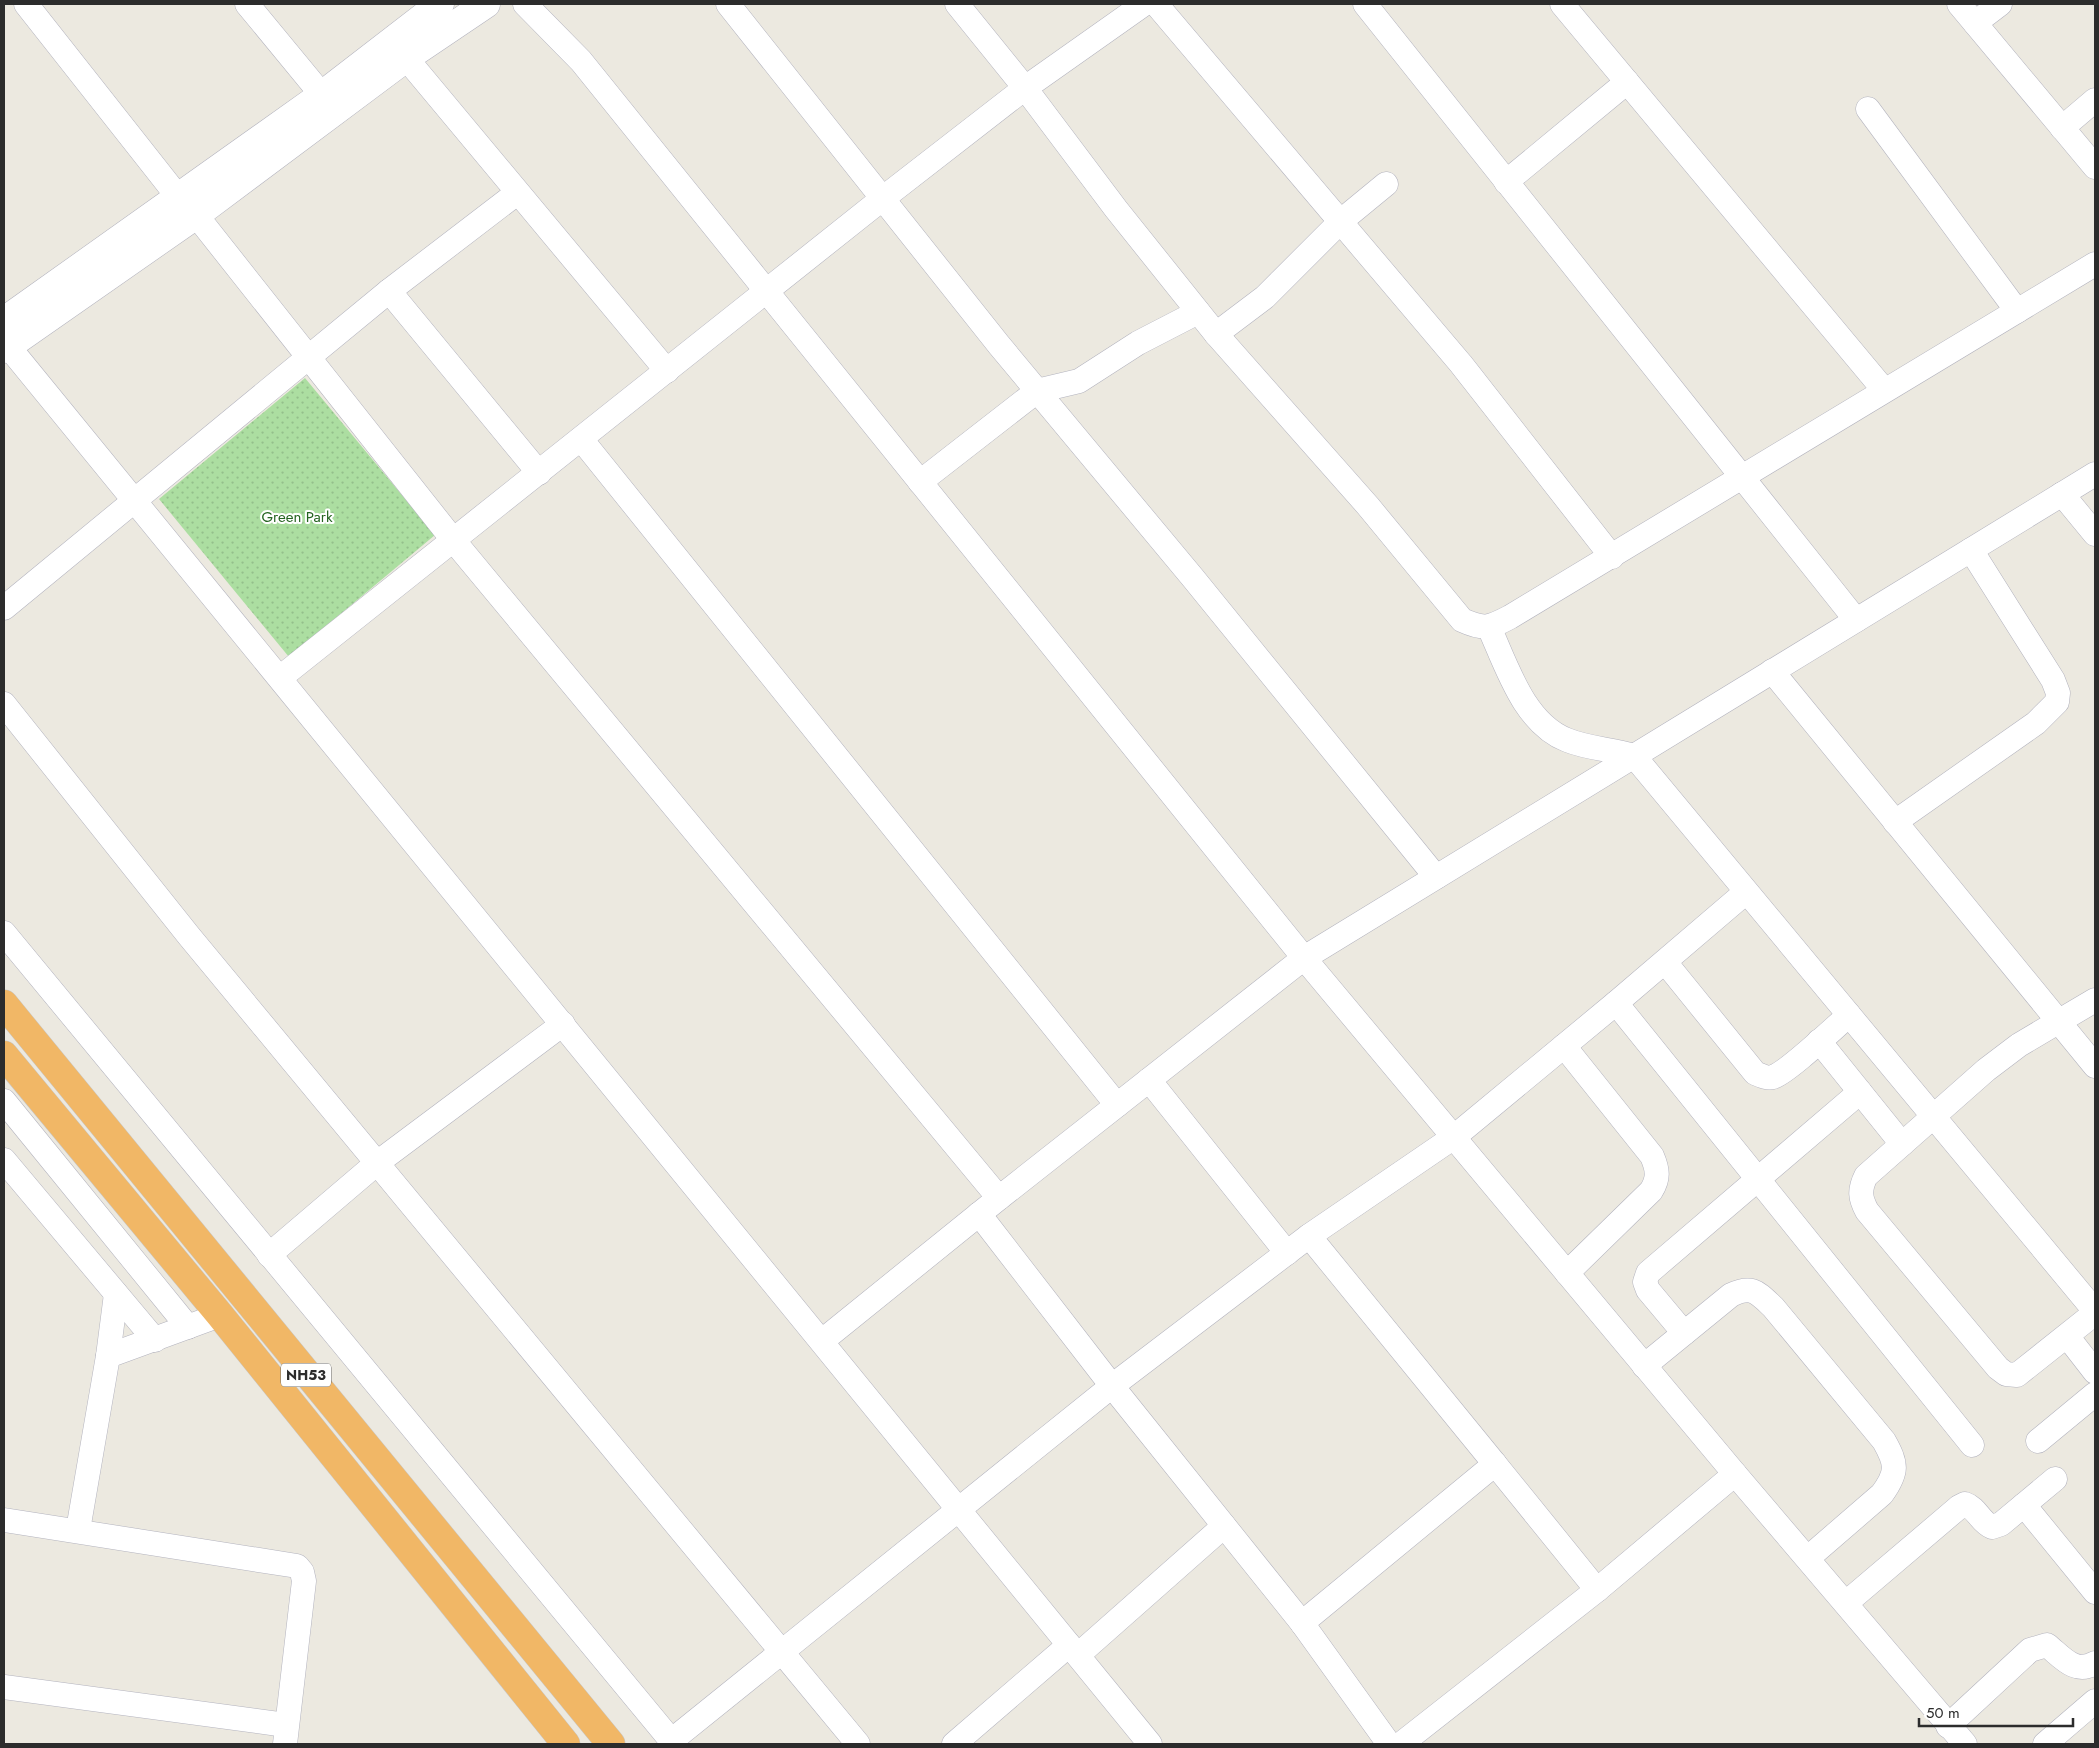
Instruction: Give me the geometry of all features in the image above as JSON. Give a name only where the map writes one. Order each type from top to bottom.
[{"type":"highway","name":"NH53","points":[[4,1004],[264,1325],[611,1744]]},
{"type":"highway","name":"NH53","points":[[4,1055],[220,1315],[566,1744]]},
{"type":"street","points":[[26,4],[454,541],[999,1198]]},
{"type":"street","points":[[247,4],[322,95]]},
{"type":"street","points":[[187,206],[322,95],[440,4]]},
{"type":"street","points":[[486,4],[187,206],[5,339],[1150,1744]]},
{"type":"street","points":[[525,4],[581,61],[1304,958],[1644,1366],[1965,1744]]},
{"type":"street","points":[[728,4],[1037,391],[1193,578],[1436,878]]},
{"type":"street","points":[[957,4],[1025,88],[1116,209],[1216,334],[1368,506],[1462,620],[1476,626],[1489,627],[1612,556],[2095,264]]},
{"type":"street","points":[[281,677],[882,199],[1025,88],[1144,4]]},
{"type":"street","points":[[1156,4],[1461,364],[1612,556]]},
{"type":"street","points":[[1365,4],[1856,620]]},
{"type":"street","points":[[1562,4],[1884,390]]},
{"type":"street","points":[[1959,4],[2095,167]]},
{"type":"street","points":[[1975,23],[2000,4]]},
{"type":"street","points":[[406,58],[667,371]]},
{"type":"street","points":[[1506,182],[1627,82]]},
{"type":"street","points":[[2062,128],[2095,100]]},
{"type":"street","points":[[1868,109],[2017,311]]},
{"type":"street","points":[[1216,334],[1264,297],[1341,221],[1386,184]]},
{"type":"street","points":[[4,608],[309,359],[389,290],[517,193]]},
{"type":"street","points":[[389,290],[539,473]]},
{"type":"street","points":[[920,482],[1037,391],[1079,380],[1138,343],[1198,312]]},
{"type":"street","points":[[581,439],[1117,1105]]},
{"type":"street","points":[[822,1341],[978,1214],[1304,958],[2095,474]]},
{"type":"street","points":[[2062,494],[2095,534]]},
{"type":"street","points":[[1895,822],[2036,723],[2057,702],[2058,693],[2053,680],[1971,550]]},
{"type":"street","points":[[1489,627],[1527,705],[1545,728],[1567,740],[1592,747],[1614,749],[1634,756],[1746,892],[1849,1015],[1932,1116],[2095,1312],[2017,1374],[2006,1374],[1998,1368],[1867,1212],[1861,1200],[1860,1187],[1866,1176],[1932,1116],[2013,1050],[2095,1000]]},
{"type":"street","points":[[1772,671],[2095,1066]]},
{"type":"street","points":[[4,704],[189,936],[858,1744]]},
{"type":"street","points":[[4,934],[672,1742],[957,1508],[1112,1386],[1309,1236],[1454,1137],[1665,962],[1746,892]]},
{"type":"street","points":[[1665,962],[1755,1073],[1764,1077],[1773,1077],[1849,1015]]},
{"type":"street","points":[[1616,1003],[1972,1445]]},
{"type":"street","points":[[268,1255],[377,1163],[564,1024]]},
{"type":"street","points":[[1819,1041],[1902,1144]]},
{"type":"street","points":[[1564,1046],[1652,1156],[1657,1168],[1658,1180],[1651,1191],[1567,1273]]},
{"type":"street","points":[[1149,1080],[1287,1253]]},
{"type":"street","points":[[1684,1333],[1648,1290],[1645,1282],[1648,1273],[1860,1092]]},
{"type":"street","points":[[4,1101],[188,1327]]},
{"type":"street","points":[[4,1160],[155,1340]]},
{"type":"street","points":[[978,1214],[1112,1386],[1302,1623],[1389,1744]]},
{"type":"street","points":[[1309,1236],[1597,1590]]},
{"type":"street","points":[[1644,1366],[1731,1295],[1743,1289],[1756,1291],[1773,1307],[1884,1442],[1891,1455],[1895,1469],[1892,1481],[1882,1494],[1808,1558]]},
{"type":"street","points":[[78,1530],[108,1356],[116,1294]]},
{"type":"street","points":[[108,1356],[220,1315]]},
{"type":"street","points":[[2067,1336],[2095,1372]]},
{"type":"street","points":[[2038,1441],[2095,1394]]},
{"type":"street","points":[[1302,1623],[1495,1464]]},
{"type":"street","points":[[1401,1744],[1597,1590],[1735,1474]]},
{"type":"street","points":[[1846,1603],[1959,1507],[1965,1504],[1972,1506],[1986,1524],[1992,1527],[2001,1524],[2055,1479]]},
{"type":"street","points":[[2024,1505],[2095,1592]]},
{"type":"street","points":[[4,1520],[78,1530],[297,1566],[302,1572],[304,1581],[286,1734],[4,1687]]},
{"type":"street","points":[[954,1744],[1074,1650],[1224,1526]]},
{"type":"street","points":[[1948,1726],[2030,1650],[2039,1646],[2047,1645],[2072,1665],[2082,1668],[2095,1663]]},
{"type":"street","points":[[2045,1744],[2095,1701]]},
{"type":"green space","name":"Green Park","points":[[305,378],[435,535],[289,657],[159,499]]}]
